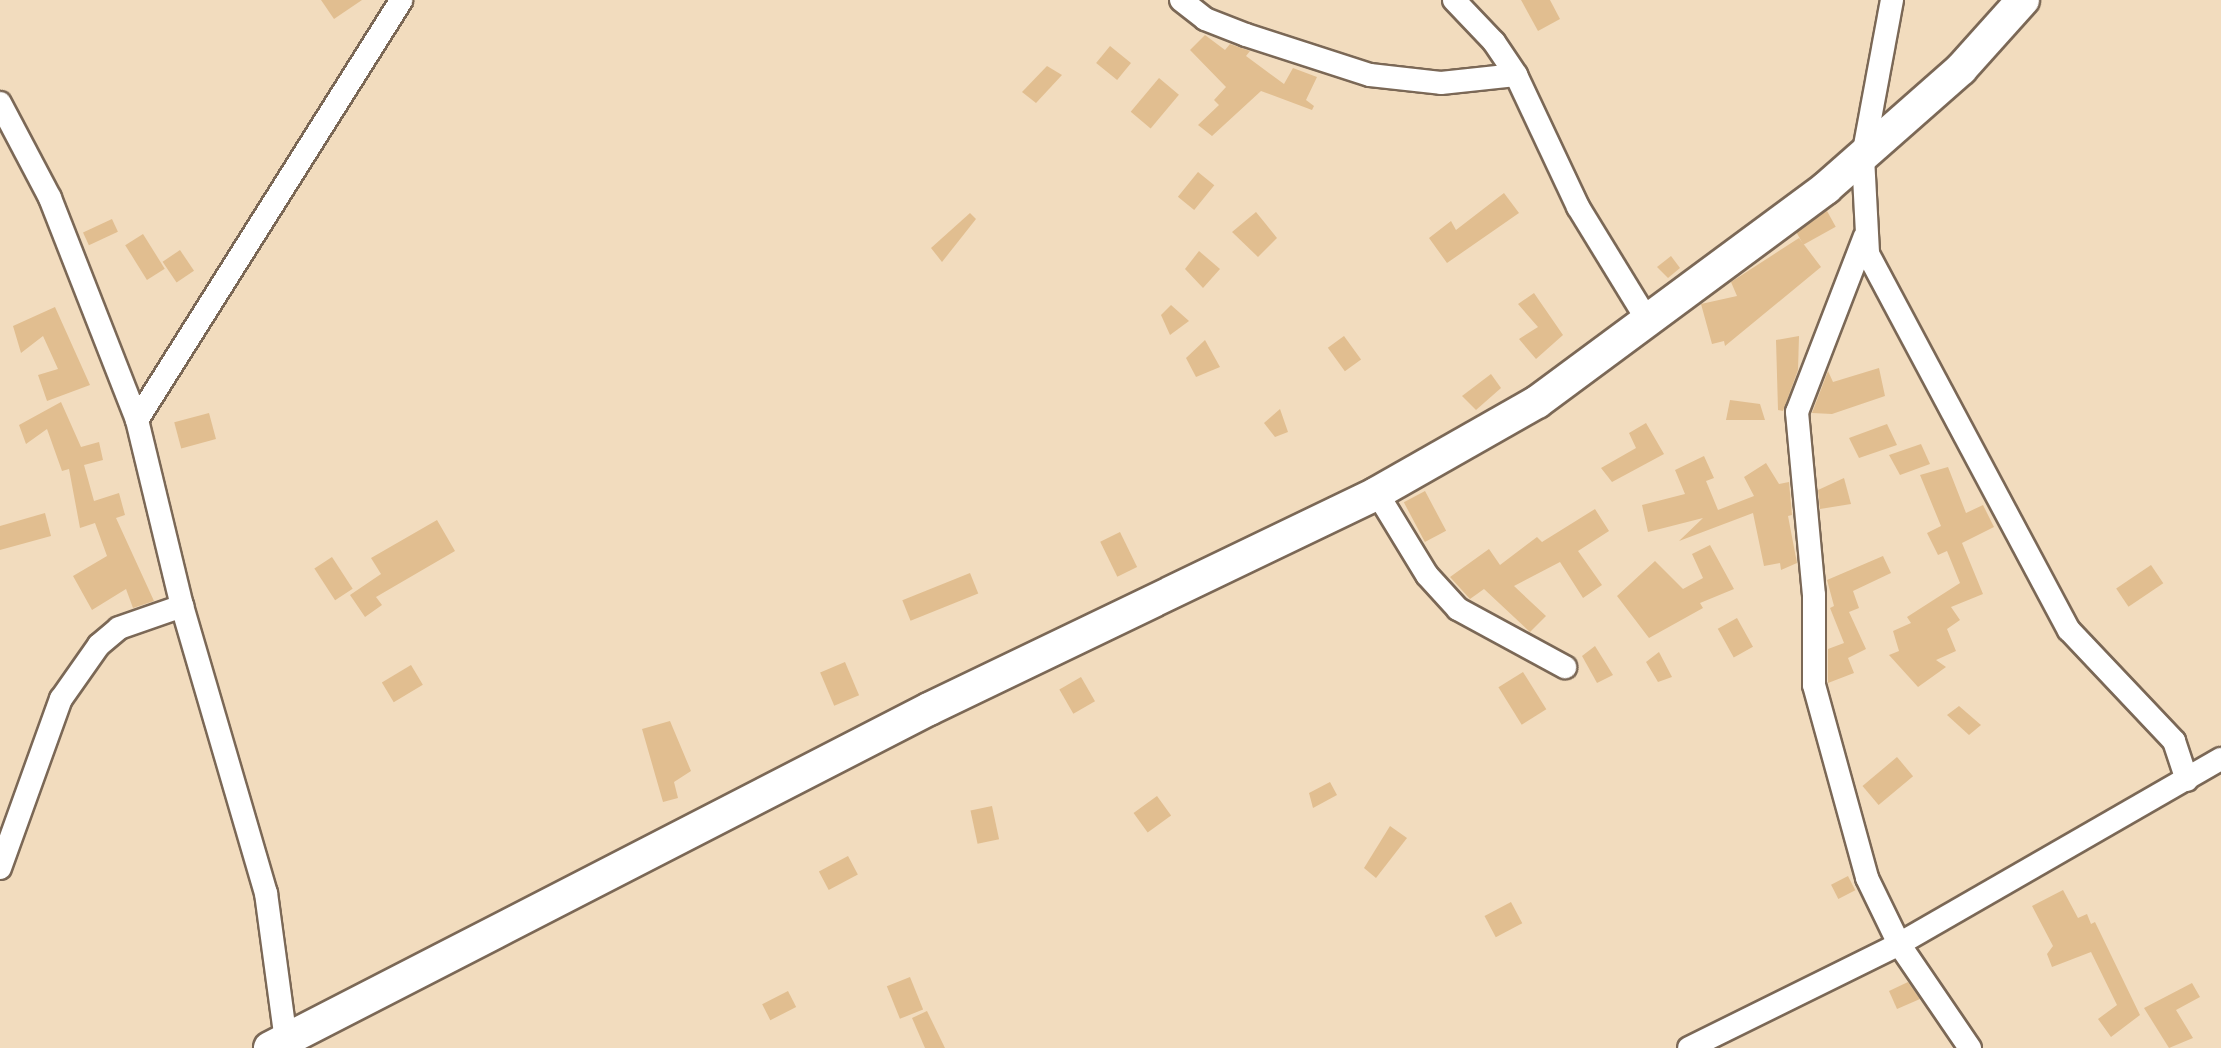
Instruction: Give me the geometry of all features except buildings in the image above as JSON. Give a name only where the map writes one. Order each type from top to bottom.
[{"type":"street","points":[[137,420],[401,0]]},
{"type":"street","points":[[1181,0],[1205,19],[1370,75],[1441,83],[1516,75]]},
{"type":"street","points":[[1892,0],[1863,157],[1865,235],[1879,276],[1956,411],[2069,630],[2174,741],[2187,780]]},
{"type":"street","points":[[0,103],[50,198],[137,420],[182,606],[266,893],[281,1046],[929,709],[1377,493],[1537,402],[1649,323],[1863,157],[1961,69],[2023,0]]},
{"type":"street","points":[[1465,3],[1516,75],[1578,207],[1649,323]]},
{"type":"street","points":[[1865,235],[1804,384],[1797,428],[1814,595],[1814,685],[1867,878],[1899,944],[1970,1048]]},
{"type":"street","points":[[1377,493],[1427,575],[1458,609],[1565,667]]},
{"type":"street","points":[[0,868],[61,699],[99,645],[119,628],[182,606]]},
{"type":"street","points":[[1689,1048],[1899,944],[2221,759]]}]
